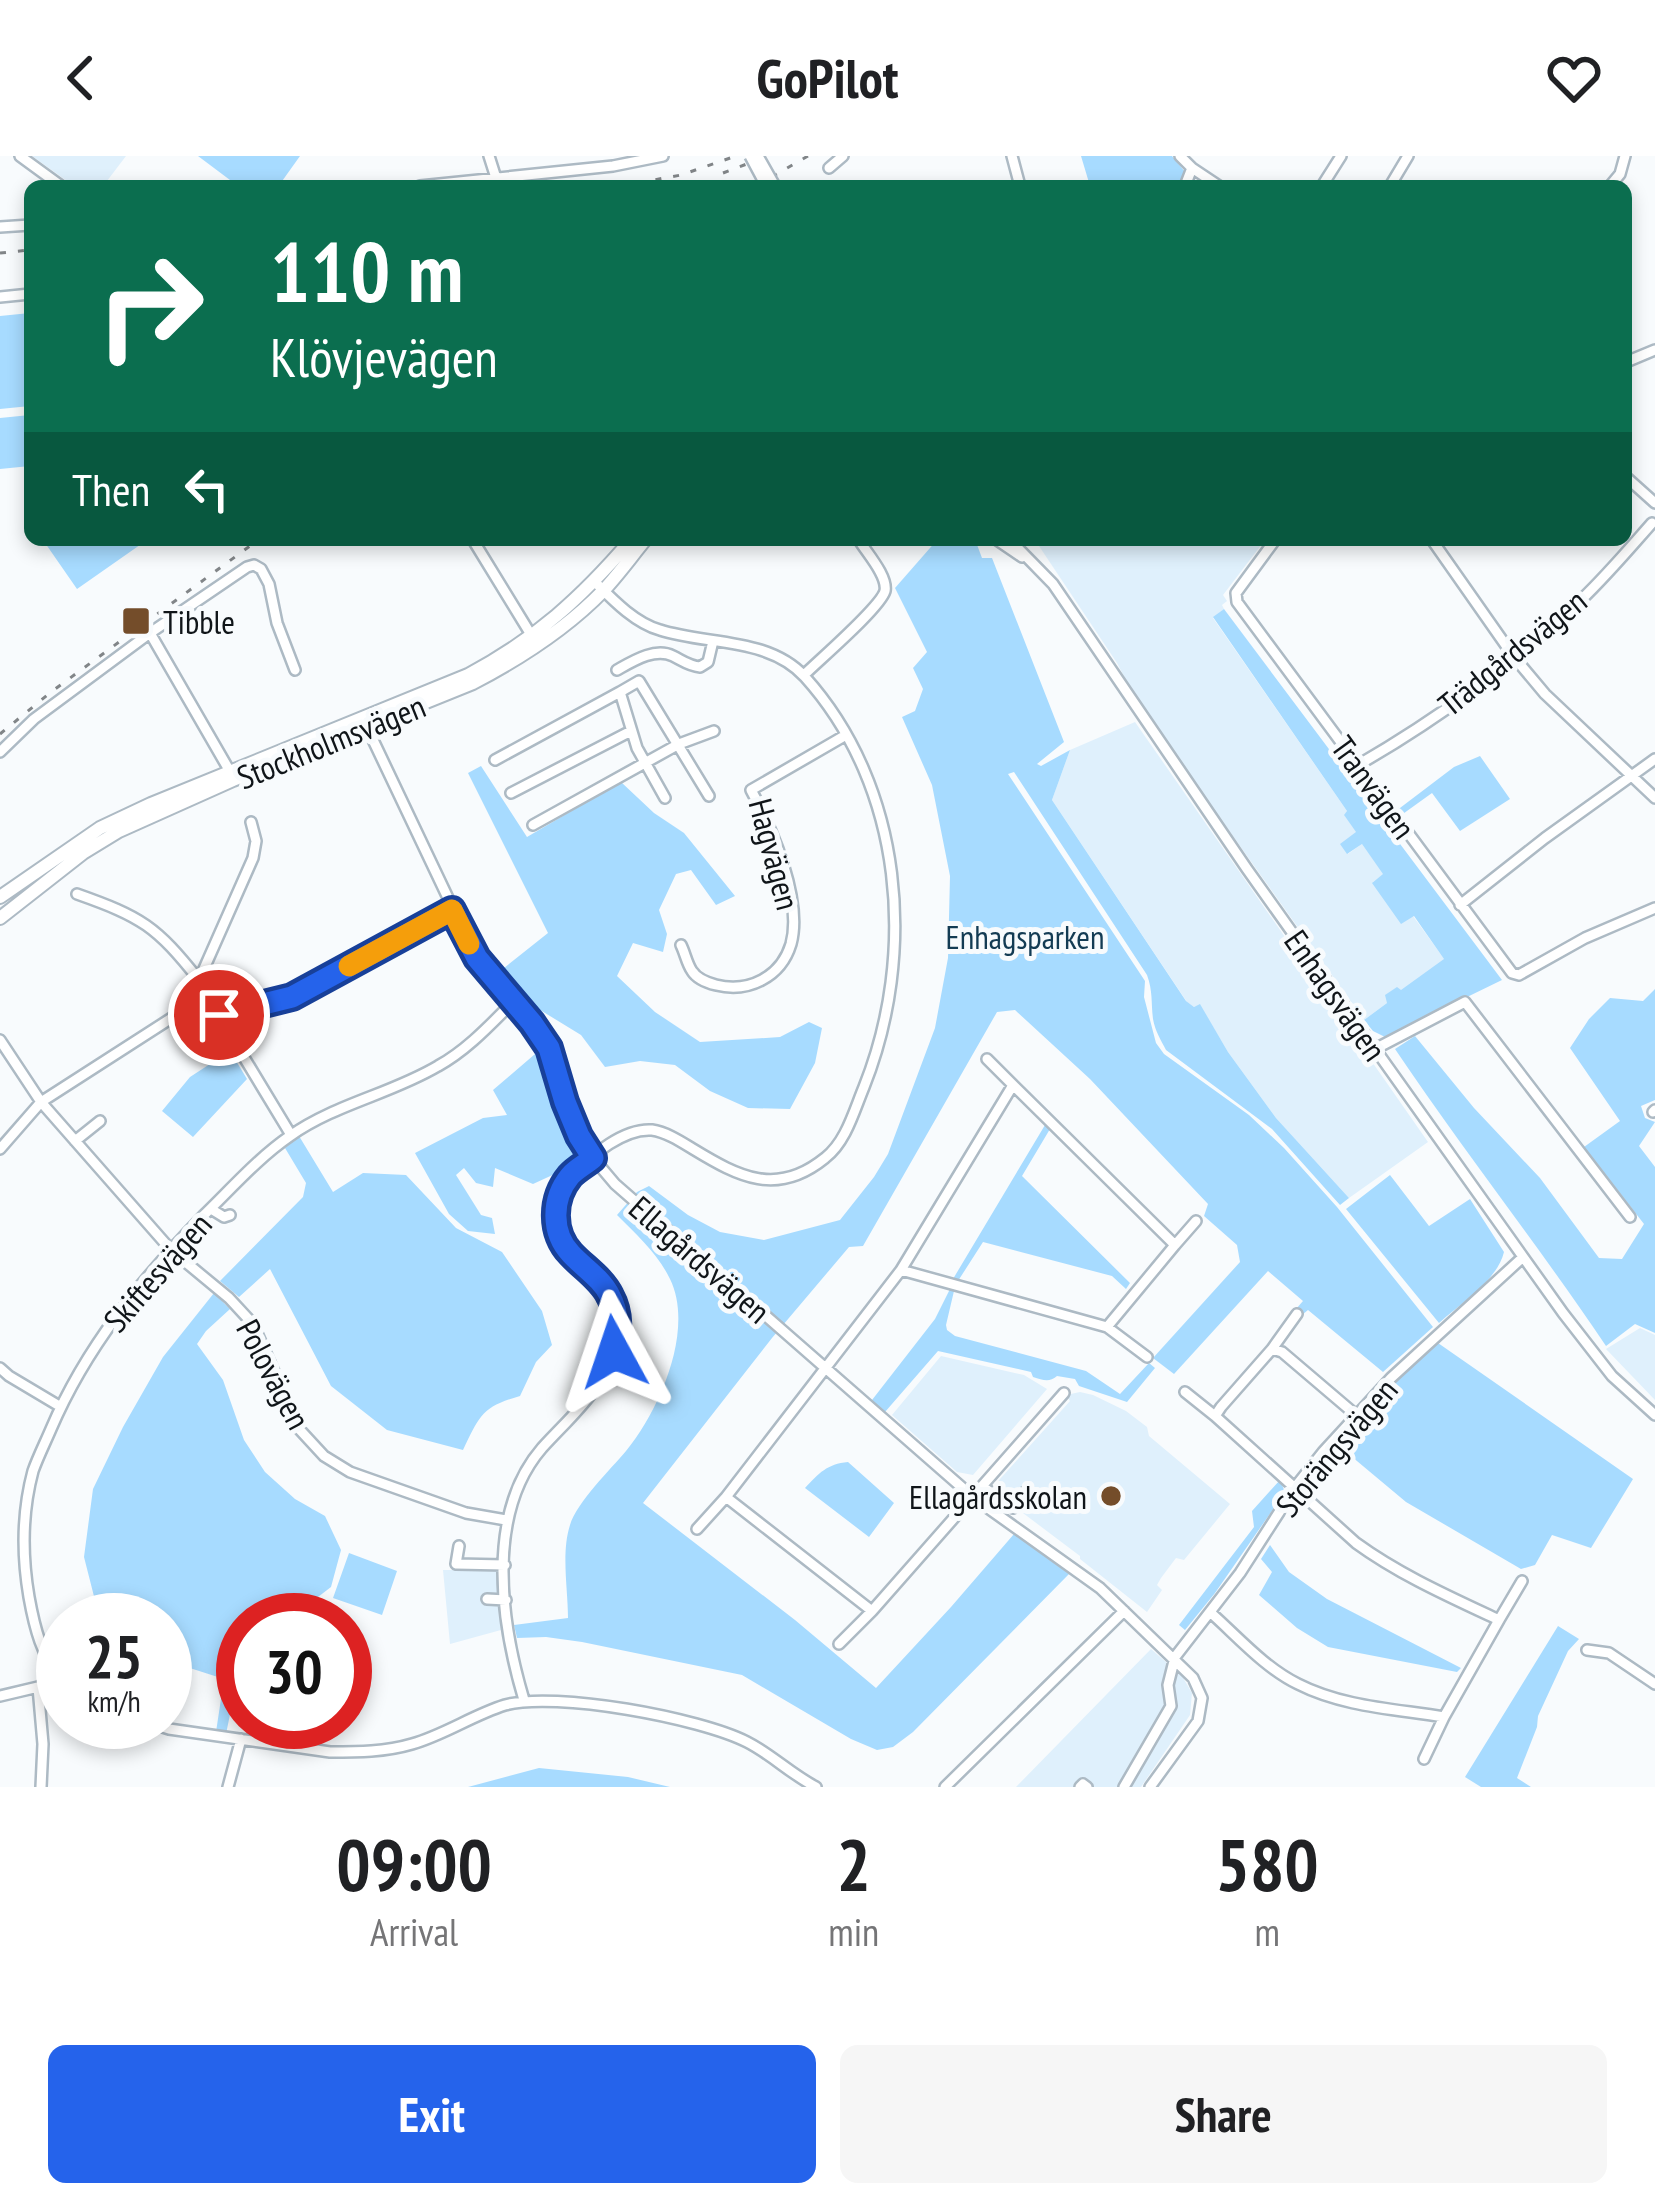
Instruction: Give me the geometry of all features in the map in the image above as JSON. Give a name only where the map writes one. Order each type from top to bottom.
[{"type":"main road","name":"Stockholmsvägen","points":[[599,586],[627,546]]},
{"type":"main road","name":"Stockholmsvägen","points":[[0,897],[100,828],[364,722],[535,640],[639,546]]},
{"type":"main road","name":"Stockholmsvägen","points":[[0,918],[83,853],[232,775]]},
{"type":"street","points":[[20,156],[53,180]]},
{"type":"street","points":[[489,156],[496,178]]},
{"type":"street","points":[[477,180],[663,156]]},
{"type":"street","points":[[829,168],[843,156]]},
{"type":"street","points":[[1180,156],[1210,180]]},
{"type":"street","points":[[1187,180],[1192,168]]},
{"type":"street","points":[[1632,482],[1655,503]]},
{"type":"street","name":"Trädgårdsvägen","points":[[1632,545],[1652,524]]},
{"type":"street","points":[[477,546],[535,640]]},
{"type":"street","points":[[804,675],[883,595],[883,578],[863,546]]},
{"type":"street","name":"Enhagsvägen","points":[[1006,546],[1031,563]]},
{"type":"street","name":"Enhagsvägen","points":[[1015,546],[1053,584],[1522,1258],[1604,1367],[1655,1415]]},
{"type":"street","name":"Tranvägen","points":[[1271,546],[1236,593],[1237,602],[1512,974],[1655,908]]},
{"type":"street","points":[[1436,546],[1514,657],[1567,717],[1655,798]]},
{"type":"street","name":"Trädgårdsvägen","points":[[1358,765],[1514,657],[1582,599],[1631,546]]},
{"type":"street","points":[[0,752],[34,719],[247,567],[261,569],[269,584],[277,623],[296,670]]},
{"type":"street","points":[[524,1700],[508,1635],[506,1520],[514,1493],[540,1450],[601,1382],[619,1330],[611,1296],[559,1237],[555,1222],[561,1194],[569,1178],[615,1141],[650,1130],[666,1134],[738,1175],[775,1180],[808,1169],[836,1148],[871,1068],[895,953],[896,908],[884,839],[862,763],[804,675],[776,656],[747,646],[659,630],[643,623],[599,586]]},
{"type":"street","points":[[149,633],[232,775]]},
{"type":"street","points":[[617,670],[664,652],[700,668],[708,662],[713,640]]},
{"type":"street","points":[[631,663],[709,796]]},
{"type":"street","points":[[495,760],[639,681]]},
{"type":"street","points":[[620,692],[631,731],[664,798]]},
{"type":"street","name":"Ellagårdsvägen","points":[[364,722],[477,958],[549,1048],[579,1136],[615,1184],[974,1498],[1100,1588],[1175,1657],[1199,1687],[1201,1710],[1194,1730],[1150,1787]]},
{"type":"street","points":[[511,794],[631,731]]},
{"type":"street","points":[[533,825],[679,744],[714,731]]},
{"type":"street","name":"Hagvägen","points":[[681,945],[693,972],[719,986],[747,987],[760,982],[783,961],[793,936],[790,900],[778,843],[752,790],[846,735]]},
{"type":"street","points":[[1460,905],[1655,759]]},
{"type":"street","points":[[198,1001],[199,980],[253,858],[256,841],[251,822]]},
{"type":"street","points":[[77,894],[138,917],[169,943],[199,980]]},
{"type":"street","points":[[198,1001],[219,1015],[292,997],[452,910]]},
{"type":"street","points":[[0,1149],[41,1102],[198,1001]]},
{"type":"street","name":"Skiftesvägen","points":[[36,1628],[26,1581],[24,1536],[34,1469],[61,1407],[135,1289],[291,1135],[437,1067],[514,1001]]},
{"type":"street","points":[[1376,1049],[1466,1002],[1630,1216]]},
{"type":"street","name":"Polovägen","points":[[0,1040],[41,1102],[171,1250],[253,1324],[300,1430],[324,1456],[350,1472],[466,1513],[506,1520]]},
{"type":"street","points":[[987,1058],[1175,1245]]},
{"type":"street","points":[[244,1059],[291,1135]]},
{"type":"street","points":[[697,1528],[902,1270],[1012,1085]]},
{"type":"street","points":[[75,1141],[100,1120]]},
{"type":"street","points":[[211,1209],[230,1215]]},
{"type":"street","points":[[1107,1327],[1196,1221]]},
{"type":"street","name":"Storängsvägen","points":[[1175,1657],[1211,1613],[1296,1486],[1355,1415],[1522,1258]]},
{"type":"street","points":[[902,1270],[1107,1327],[1147,1357]]},
{"type":"street","points":[[1215,1416],[1297,1314]]},
{"type":"street","points":[[1272,1348],[1355,1415]]},
{"type":"street","points":[[0,1368],[61,1407]]},
{"type":"street","points":[[1184,1391],[1356,1543],[1414,1580],[1499,1620]]},
{"type":"street","points":[[839,1644],[1064,1393]]},
{"type":"street","points":[[983,1486],[1013,1508],[1023,1493]]},
{"type":"street","points":[[726,1497],[872,1611]]},
{"type":"street","points":[[459,1546],[456,1564],[505,1565]]},
{"type":"street","points":[[1424,1759],[1522,1581]]},
{"type":"street","points":[[487,1599],[506,1600]]},
{"type":"street","points":[[945,1787],[1124,1611]]},
{"type":"street","points":[[1211,1613],[1298,1684],[1345,1701],[1444,1717]]},
{"type":"street","points":[[1587,1649],[1609,1653],[1655,1684]]},
{"type":"street","points":[[1124,1787],[1171,1706],[1168,1685],[1175,1657]]},
{"type":"street","points":[[0,1696],[36,1687]]},
{"type":"street","points":[[309,1749],[385,1750],[416,1743],[500,1706],[547,1699],[712,1729],[748,1742],[801,1783],[816,1787]]},
{"type":"street","points":[[41,1787],[43,1749]]},
{"type":"street","points":[[228,1787],[238,1749]]},
{"type":"shaded area","points":[[32,156],[126,156],[108,180],[66,180]]},
{"type":"shaded area","points":[[1039,546],[1260,546],[1223,595],[1224,609],[1213,618],[1347,811],[1345,816],[1357,833],[1348,854],[1362,844],[1384,874],[1373,882],[1413,916],[1445,960],[1364,1020],[1138,703]]},
{"type":"shaded area","points":[[1135,722],[1428,1142],[1349,1198],[1276,1118],[1200,1005],[1187,1002],[1052,800],[1070,750]]},
{"type":"shaded area","points":[[1640,1328],[1655,1335],[1655,1400],[1606,1349]]},
{"type":"shaded area","points":[[941,1356],[1024,1375],[1047,1389],[973,1475],[957,1472],[892,1415]]},
{"type":"shaded area","name":"Ellagårdsskolan","points":[[1080,1392],[1126,1411],[1230,1504],[1184,1560],[1176,1558],[1157,1585],[1162,1590],[1147,1612],[991,1489],[1070,1401],[1066,1395]]},
{"type":"shaded area","points":[[443,1570],[497,1570],[501,1630],[450,1644]]},
{"type":"shaded area","points":[[1151,1649],[1182,1676],[1192,1693],[1190,1715],[1141,1787],[1016,1787]]},
{"type":"green space","points":[[198,156],[300,156],[283,180],[230,180]]},
{"type":"green space","points":[[1081,156],[1172,156],[1186,173],[1182,180],[1088,180]]},
{"type":"green space","points":[[24,314],[24,407],[0,409],[0,316]]},
{"type":"green space","points":[[24,416],[24,467],[0,469],[0,418]]},
{"type":"green space","points":[[47,546],[138,546],[77,589]]},
{"type":"green space","name":"Enhagsparken","points":[[932,546],[978,546],[982,558],[992,558],[1064,742],[1037,764],[1070,750],[1052,800],[1186,1001],[1194,1007],[1200,1004],[1276,1118],[1349,1198],[1340,1205],[1272,1129],[1166,1050],[1154,1023],[1147,975],[1014,772],[1008,774],[1145,981],[1144,997],[1156,1043],[1284,1148],[1433,1327],[1383,1372],[1308,1310],[1302,1315],[1296,1309],[1303,1301],[1268,1271],[1174,1374],[1153,1358],[1240,1262],[1237,1245],[1204,1216],[1208,1204],[1090,1079],[1015,1010],[997,1012],[863,1246],[849,1247],[643,1503],[876,1688],[1014,1534],[1069,1574],[913,1732],[893,1747],[877,1750],[742,1675],[582,1642],[517,1638],[514,1625],[568,1618],[565,1559],[570,1525],[587,1496],[638,1434],[670,1369],[677,1299],[653,1253],[617,1215],[637,1192],[649,1186],[720,1232],[764,1240],[840,1220],[888,1154],[935,1028],[948,958],[950,876],[932,785],[902,717],[915,711],[923,689],[913,668],[927,652],[895,588]]},
{"type":"green space","points":[[1224,609],[1502,980],[1385,1037],[1364,1020],[1387,1003],[1385,995],[1397,987],[1401,990],[1444,959],[1414,916],[1401,924],[1372,883],[1383,874],[1362,844],[1347,854],[1340,844],[1356,832],[1344,815],[1347,811],[1213,617]]},
{"type":"green space","points":[[1480,756],[1510,799],[1460,831],[1432,793],[1400,816],[1396,811],[1454,767]]},
{"type":"green space","points":[[481,766],[527,837],[621,782],[684,833],[735,896],[716,905],[691,870],[676,874],[659,910],[667,934],[663,952],[633,943],[617,976],[655,1012],[700,1042],[780,1037],[809,1022],[822,1028],[815,1063],[790,1109],[748,1108],[710,1091],[675,1065],[640,1061],[605,1067],[581,1035],[532,1005],[499,972],[548,933],[468,773]]},
{"type":"green space","points":[[1655,989],[1655,1100],[1641,1106],[1645,1118],[1655,1122],[1639,1146],[1655,1167],[1655,1333],[1635,1324],[1606,1346],[1395,1049],[1415,1036],[1540,1178],[1599,1258],[1622,1259],[1644,1224],[1584,1147],[1620,1121],[1570,1048],[1610,998],[1643,1001]]},
{"type":"green space","points":[[542,1048],[549,1068],[552,1109],[575,1145],[570,1167],[533,1184],[495,1168],[493,1187],[476,1183],[464,1168],[456,1175],[481,1215],[492,1218],[495,1234],[468,1231],[449,1214],[415,1153],[483,1118],[507,1115],[493,1090]]},
{"type":"green space","points":[[230,1051],[247,1079],[193,1137],[162,1111],[190,1077]]},
{"type":"green space","points":[[1045,1125],[1050,1129],[1022,1176],[1130,1283],[1126,1289],[1112,1276],[983,1242],[958,1281],[953,1279]]},
{"type":"green space","points":[[299,1136],[333,1192],[363,1173],[406,1175],[456,1228],[502,1252],[542,1311],[552,1345],[536,1362],[520,1396],[484,1414],[463,1450],[387,1430],[331,1386],[270,1269],[239,1297],[220,1281],[303,1197],[306,1183],[285,1148]]},
{"type":"green space","points":[[1390,1175],[1429,1226],[1470,1199],[1504,1252],[1486,1282],[1439,1323],[1346,1209]]},
{"type":"green space","points":[[950,1289],[954,1291],[946,1325],[955,1336],[1086,1371],[1120,1394],[1149,1363],[1155,1368],[1127,1402],[1079,1386],[1075,1379],[1043,1380],[1031,1372],[938,1351],[885,1412],[872,1400],[935,1319]]},
{"type":"green space","points":[[214,1293],[230,1309],[197,1344],[223,1380],[244,1440],[265,1472],[295,1499],[325,1516],[341,1550],[331,1587],[323,1593],[216,1593],[216,1676],[192,1669],[192,1593],[93,1593],[84,1557],[93,1489],[163,1357]]},
{"type":"green space","points":[[1438,1343],[1633,1479],[1591,1548],[1552,1535],[1535,1565],[1521,1569],[1406,1502],[1339,1446],[1366,1410]]},
{"type":"green space","points":[[848,1462],[894,1503],[869,1537],[805,1488],[824,1470]]},
{"type":"green space","points":[[1280,1480],[1285,1492],[1185,1630],[1179,1625],[1254,1527],[1252,1511]]},
{"type":"green space","points":[[1270,1545],[1289,1572],[1327,1599],[1461,1668],[1457,1672],[1328,1647],[1297,1628],[1259,1595],[1272,1572],[1261,1559]]},
{"type":"green space","points":[[349,1553],[397,1571],[382,1615],[372,1612],[372,1593],[335,1593]]},
{"type":"green space","points":[[1558,1626],[1579,1639],[1568,1651],[1538,1716],[1517,1778],[1531,1787],[1481,1787],[1465,1777]]},
{"type":"green space","points":[[539,1768],[628,1777],[670,1787],[468,1787]]},
{"type":"railway","points":[[653,180],[736,156]]},
{"type":"railway","points":[[723,173],[768,156]]},
{"type":"railway","points":[[766,180],[808,156]]},
{"type":"railway","points":[[0,253],[24,251]]},
{"type":"railway","points":[[0,734],[250,546]]},
{"type":"slow traffic","points":[[349,966],[452,910],[469,944]]},
{"type":"place","name":"Tibble","points":[[136,621]]},
{"type":"place","name":"Ellagårdsskolan","points":[[1111,1496]]},
{"type":"route","points":[[219,1015],[292,997],[452,910],[477,958],[549,1048],[565,1102],[593,1158],[569,1178],[555,1222],[568,1251],[611,1296],[619,1330],[614,1352]]}]
